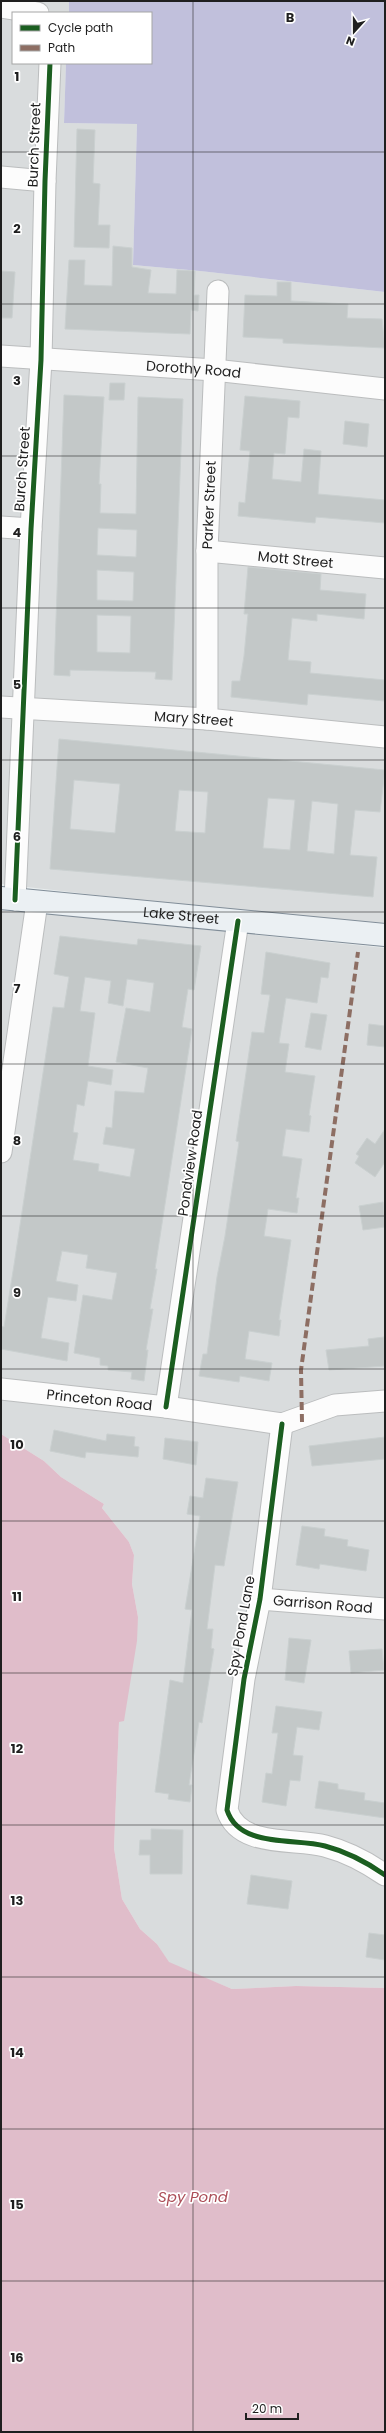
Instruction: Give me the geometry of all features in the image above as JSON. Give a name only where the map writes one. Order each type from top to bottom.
[{"type":"main road","name":"Lake Street","points":[[8,899],[385,935]]},
{"type":"street","points":[[1,7],[32,12]]},
{"type":"street","name":"Burch Street","points":[[8,899],[24,709],[30,528],[41,360],[45,181],[50,64]]},
{"type":"street","points":[[1,177],[45,181]]},
{"type":"street","name":"Parker Street","points":[[207,719],[207,551],[218,291]]},
{"type":"street","name":"Dorothy Road","points":[[1,356],[41,360],[214,370],[385,389]]},
{"type":"street","points":[[1,527],[30,528]]},
{"type":"street","name":"Mott Street","points":[[207,551],[385,568]]},
{"type":"street","name":"Mary Street","points":[[1,707],[207,719],[385,737]]},
{"type":"street","points":[[1,1152],[37,902]]},
{"type":"street","name":"Pondview Road","points":[[166,1407],[238,921]]},
{"type":"street","name":"Princeton Road","points":[[1,1389],[166,1407],[282,1424],[335,1405],[385,1401]]},
{"type":"street","name":"Spy Pond Lane","points":[[282,1424],[260,1599],[244,1679],[227,1810],[230,1818],[238,1828],[254,1835],[322,1845],[354,1854],[385,1875]]},
{"type":"street","name":"Garrison Road","points":[[260,1599],[385,1609]]},
{"type":"shaded area","points":[[1,1],[69,1],[69,12],[12,12],[12,64],[66,64],[64,123],[137,124],[133,265],[385,292],[385,923],[217,909],[1,884]]},
{"type":"shaded area","points":[[69,1],[385,1],[385,292],[133,265],[137,124],[64,123],[66,64],[152,64],[152,12],[69,12]]},
{"type":"shaded area","points":[[1,909],[385,948],[385,1988],[296,1986],[232,1989],[169,1963],[157,1944],[140,1929],[122,1899],[114,1848],[119,1722],[138,1617],[132,1584],[134,1555],[129,1542],[102,1508],[104,1504],[61,1477],[44,1461],[1,1434]]},
{"type":"water","name":"Spy Pond","points":[[1,1434],[44,1461],[61,1477],[104,1504],[102,1508],[129,1542],[134,1555],[132,1584],[138,1617],[137,1641],[124,1721],[119,1722],[114,1848],[122,1899],[140,1929],[157,1944],[169,1962],[232,1989],[296,1986],[385,1988],[385,2432],[1,2432]]},
{"type":"building","points":[[77,129],[95,130],[93,183],[100,184],[98,225],[110,225],[109,248],[74,247]]},
{"type":"building","points":[[113,246],[132,248],[132,267],[151,270],[148,293],[176,294],[177,270],[195,271],[194,295],[199,295],[198,311],[191,310],[190,334],[65,329],[69,260],[85,260],[84,285],[112,286]]},
{"type":"building","points":[[1,271],[15,272],[12,318],[1,318]]},
{"type":"building","points":[[277,282],[291,282],[291,301],[348,304],[347,318],[382,319],[385,348],[283,343],[283,339],[243,337],[245,295],[277,296]]},
{"type":"building","points":[[110,383],[125,383],[124,400],[109,400]]},
{"type":"building","points":[[64,395],[104,397],[99,484],[101,484],[100,513],[136,514],[138,397],[183,399],[172,680],[155,679],[156,672],[70,670],[70,676],[54,675]],"holes":[[[98,528],[137,530],[136,557],[97,555]],[[97,570],[134,572],[133,601],[97,600]],[[97,615],[131,616],[130,653],[97,652]]]},
{"type":"building","points":[[245,396],[300,401],[299,418],[288,417],[285,454],[274,453],[272,479],[301,482],[304,449],[321,451],[318,494],[385,500],[385,523],[316,517],[315,523],[238,516],[239,502],[245,503],[250,451],[240,450]]},
{"type":"building","points":[[345,421],[369,424],[367,447],[343,444]]},
{"type":"building","points":[[248,567],[321,574],[320,590],[366,594],[364,619],[317,614],[317,621],[292,618],[288,660],[311,662],[310,673],[385,680],[385,701],[308,694],[307,705],[231,697],[232,681],[240,681],[244,656],[248,614],[244,614]]},
{"type":"building","points":[[59,739],[385,770],[380,812],[355,810],[350,855],[377,857],[373,897],[50,869]],"holes":[[[74,780],[120,784],[115,833],[70,829]],[[179,790],[208,792],[205,833],[175,831]],[[268,798],[295,800],[290,850],[263,848]],[[312,801],[338,804],[334,854],[307,851]]]},
{"type":"building","points":[[60,936],[137,945],[138,939],[201,946],[194,990],[188,989],[182,1027],[192,1029],[155,1269],[157,1269],[150,1309],[153,1309],[146,1350],[148,1350],[144,1381],[131,1379],[132,1372],[108,1370],[108,1366],[100,1365],[100,1358],[74,1353],[83,1295],[112,1300],[117,1273],[86,1268],[88,1255],[62,1251],[56,1281],[78,1285],[76,1301],[48,1297],[41,1338],[69,1343],[67,1361],[1,1349],[1,1326],[4,1327],[53,1007],[64,1008],[69,977],[54,974]],"holes":[[[85,977],[111,981],[108,1003],[123,1006],[127,979],[154,983],[150,1012],[126,1008],[116,1062],[148,1068],[144,1093],[115,1091],[112,1128],[106,1127],[103,1144],[135,1149],[130,1177],[98,1171],[99,1164],[73,1160],[78,1133],[73,1132],[77,1104],[84,1106],[88,1081],[111,1085],[113,1070],[88,1066],[95,1013],[80,1011]]]},
{"type":"building","points":[[266,952],[330,963],[328,978],[321,977],[317,1003],[286,998],[279,1043],[289,1044],[285,1072],[315,1076],[309,1115],[311,1116],[309,1132],[286,1129],[282,1156],[302,1159],[296,1198],[299,1198],[297,1213],[268,1209],[264,1236],[291,1240],[279,1320],[281,1320],[279,1336],[249,1331],[245,1359],[272,1363],[269,1381],[240,1376],[239,1382],[199,1376],[203,1354],[207,1354],[217,1277],[225,1236],[239,1142],[236,1141],[252,1032],[264,1033],[270,995],[261,994]]},
{"type":"building","points":[[311,1013],[327,1015],[321,1050],[305,1047]]},
{"type":"building","points":[[369,1024],[385,1026],[385,1047],[367,1045]]},
{"type":"building","points":[[385,1129],[385,1162],[375,1177],[355,1163],[359,1156],[356,1154],[367,1138],[375,1144]]},
{"type":"building","points":[[383,1202],[385,1227],[363,1230],[359,1206]]},
{"type":"building","points":[[384,1337],[385,1366],[329,1370],[326,1350],[369,1346],[368,1339]]},
{"type":"building","points":[[54,1430],[106,1441],[107,1434],[135,1437],[134,1446],[139,1447],[138,1457],[86,1452],[85,1458],[50,1451]]},
{"type":"building","points":[[385,1437],[385,1459],[312,1466],[309,1446]]},
{"type":"building","points":[[165,1438],[198,1442],[196,1465],[163,1459]]},
{"type":"building","points":[[206,1478],[238,1482],[224,1566],[215,1565],[207,1629],[213,1629],[211,1648],[214,1649],[202,1723],[199,1722],[189,1785],[192,1785],[190,1802],[168,1799],[169,1794],[155,1792],[170,1680],[183,1683],[192,1610],[185,1609],[200,1516],[187,1514],[190,1496],[203,1498]]},
{"type":"building","points":[[302,1526],[325,1529],[324,1536],[348,1540],[347,1546],[369,1550],[366,1571],[320,1564],[319,1569],[296,1565]]},
{"type":"building","points":[[289,1638],[311,1640],[304,1683],[285,1680]]},
{"type":"building","points":[[382,1649],[384,1670],[351,1673],[349,1651]]},
{"type":"building","points":[[276,1706],[322,1712],[319,1730],[297,1727],[293,1755],[303,1756],[300,1781],[290,1780],[286,1806],[262,1802],[266,1773],[272,1774],[278,1733],[272,1733]]},
{"type":"building","points":[[319,1781],[338,1784],[338,1789],[365,1793],[364,1800],[385,1803],[385,1818],[315,1808]]},
{"type":"building","points":[[151,1829],[183,1830],[182,1874],[150,1874],[150,1855],[139,1855],[140,1840],[151,1840]]},
{"type":"building","points":[[251,1875],[292,1881],[288,1909],[247,1904]]},
{"type":"building","points":[[369,1933],[385,1935],[385,1960],[366,1957]]},
{"type":"marked path","points":[[302,1422],[301,1370],[358,952]]},
{"type":"cycle path","points":[[15,900],[31,529],[41,360],[45,181],[50,64]]},
{"type":"cycle path","points":[[166,1407],[238,921]]},
{"type":"cycle path","points":[[282,1424],[260,1599],[244,1679],[227,1810],[233,1822],[243,1831],[255,1836],[333,1848],[370,1865],[385,1875]]}]
